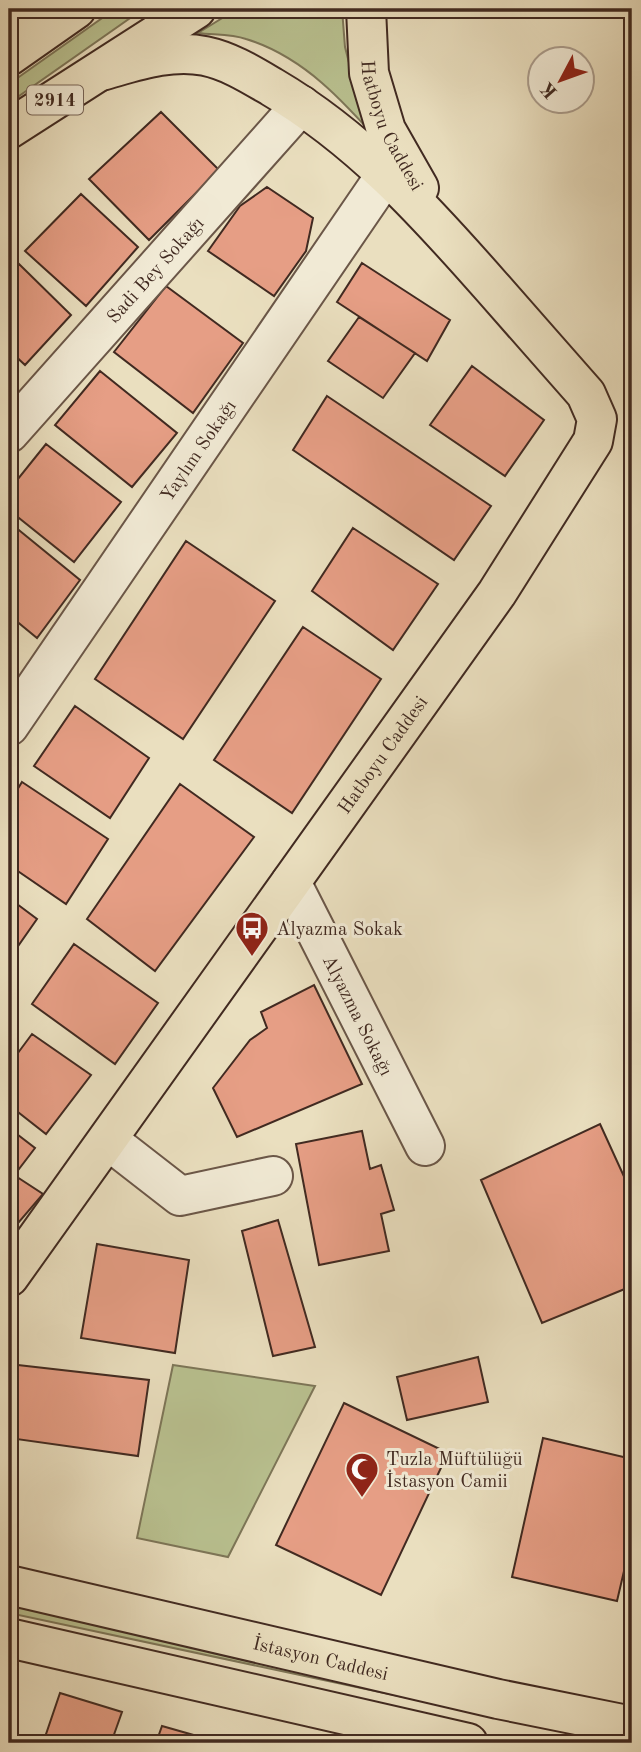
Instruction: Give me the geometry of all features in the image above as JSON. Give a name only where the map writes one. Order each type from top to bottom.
[{"type":"main road","points":[[9,21],[30,9]]},
{"type":"main road","points":[[9,56],[76,9]]},
{"type":"main road","name":"2914","points":[[9,129],[196,9]]},
{"type":"main road","name":"Hatboyu Caddesi","points":[[366,9],[369,73],[386,130],[444,232]]},
{"type":"main road","name":"Hatboyu Caddesi","points":[[9,1277],[496,593],[593,441],[597,419],[586,394],[444,232],[387,173],[336,129],[233,65],[203,55],[159,55],[101,71]]},
{"type":"main road","name":"İstasyon Caddesi","points":[[9,1585],[484,1696],[632,1726]]},
{"type":"main road","points":[[9,1638],[468,1743]]},
{"type":"street","name":"Sadi Bey Sokağı","points":[[9,433],[301,105]]},
{"type":"street","name":"Yaylım Sokağı","points":[[9,726],[387,173]]},
{"type":"street","name":"Alyazma Sokağı","points":[[291,882],[425,1146]]},
{"type":"street","points":[[108,1140],[180,1196],[272,1176]]},
{"type":"green space","points":[[115,9],[143,9],[9,103],[9,84]]},
{"type":"green space","points":[[237,9],[342,9],[345,47],[357,94],[385,148],[323,84],[287,57],[240,37],[198,33]]},
{"type":"green space","points":[[173,1365],[315,1386],[228,1557],[137,1538]]},
{"type":"green space","points":[[9,1604],[632,1743],[619,1743],[9,1613]]},
{"type":"building","points":[[161,112],[219,170],[149,240],[89,179]]},
{"type":"building","points":[[267,187],[313,218],[306,251],[274,296],[208,251],[240,206]]},
{"type":"building","points":[[81,194],[138,247],[86,306],[25,251]]},
{"type":"building","points":[[362,263],[450,320],[427,361],[337,302]]},
{"type":"building","points":[[19,264],[71,315],[25,365],[9,350],[9,275]]},
{"type":"building","points":[[166,286],[243,343],[193,413],[114,352]]},
{"type":"building","points":[[359,317],[415,353],[383,398],[328,361]]},
{"type":"building","points":[[472,366],[544,420],[505,476],[430,425]]},
{"type":"building","points":[[100,371],[177,433],[132,487],[55,425]]},
{"type":"building","points":[[327,396],[491,506],[454,560],[293,450]]},
{"type":"building","points":[[46,444],[121,502],[74,562],[9,510],[9,490]]},
{"type":"building","points":[[9,522],[80,580],[37,638],[9,615]]},
{"type":"building","points":[[353,528],[438,584],[393,650],[312,591]]},
{"type":"building","points":[[186,541],[275,601],[183,739],[95,679]]},
{"type":"building","points":[[303,627],[381,679],[292,813],[214,760]]},
{"type":"building","points":[[75,706],[149,758],[110,818],[34,766]]},
{"type":"building","points":[[22,782],[108,839],[66,904],[9,865],[9,803]]},
{"type":"building","points":[[180,784],[254,837],[155,971],[87,919]]},
{"type":"building","points":[[9,898],[37,919],[9,959]]},
{"type":"building","points":[[74,944],[158,1003],[115,1064],[32,1004]]},
{"type":"building","points":[[314,985],[362,1084],[237,1137],[213,1088],[250,1040],[267,1028],[261,1012]]},
{"type":"building","points":[[32,1034],[91,1075],[46,1134],[9,1105],[9,1065]]},
{"type":"building","points":[[600,1124],[632,1194],[632,1286],[542,1323],[481,1180]]},
{"type":"building","points":[[9,1128],[35,1148],[9,1182]]},
{"type":"building","points":[[362,1131],[370,1169],[381,1165],[394,1210],[381,1214],[389,1251],[319,1265],[296,1144]]},
{"type":"building","points":[[14,1175],[43,1194],[19,1222],[9,1215],[9,1182]]},
{"type":"building","points":[[278,1220],[315,1347],[273,1356],[242,1231]]},
{"type":"building","points":[[97,1244],[189,1260],[175,1353],[81,1338]]},
{"type":"building","points":[[478,1357],[488,1402],[407,1420],[397,1377]]},
{"type":"building","points":[[9,1364],[149,1380],[138,1456],[9,1438]]},
{"type":"building","name":"Tuzla Müftülüğü İstasyon Camii","points":[[344,1403],[448,1453],[381,1595],[276,1545]]},
{"type":"building","points":[[543,1438],[632,1459],[632,1537],[617,1601],[512,1577]]},
{"type":"building","points":[[60,1693],[122,1712],[111,1743],[43,1743]]},
{"type":"building","points":[[162,1726],[204,1738],[202,1743],[156,1743]]},
{"type":"place","name":"Alyazma Sokak","points":[[252,958]]},
{"type":"place","name":"Tuzla Müftülüğü İstasyon Camii","points":[[362,1499]]}]
